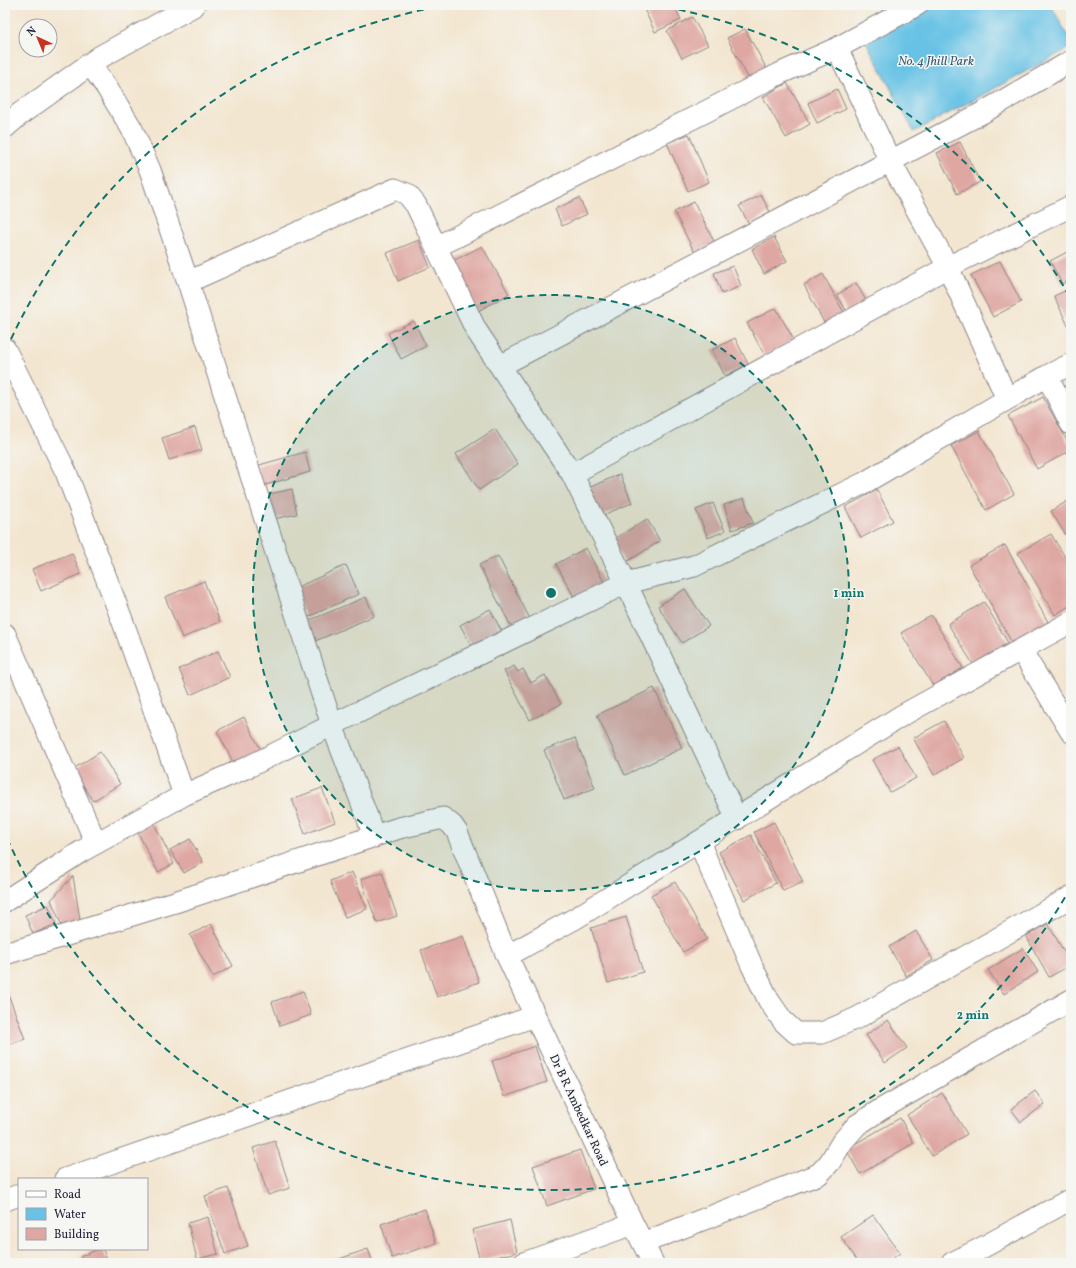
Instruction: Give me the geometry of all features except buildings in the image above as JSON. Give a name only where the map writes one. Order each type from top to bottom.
[{"type":"street","points":[[7,119],[100,57],[194,5]]},
{"type":"street","points":[[436,247],[781,73],[837,48],[917,5]]},
{"type":"street","points":[[837,48],[890,161],[948,267],[1007,399]]},
{"type":"street","points":[[500,366],[982,113],[1071,61]]},
{"type":"street","points":[[5,954],[175,902],[374,837],[332,725],[188,282],[150,170],[132,129],[107,88],[90,64]]},
{"type":"street","points":[[188,282],[395,189],[407,194],[416,205],[476,330],[572,474],[626,583],[736,818]]},
{"type":"street","points":[[572,474],[948,267],[1071,206]]},
{"type":"street","points":[[5,349],[66,472],[124,624],[184,795]]},
{"type":"street","points":[[5,901],[82,851],[184,795],[250,766],[626,583],[694,566],[864,483],[1047,376],[1071,364]]},
{"type":"street","points":[[1047,376],[1071,424]]},
{"type":"street","points":[[507,956],[576,918],[901,716],[1071,622]]},
{"type":"street","points":[[5,634],[96,843]]},
{"type":"street","points":[[1021,650],[1071,732]]},
{"type":"street","name":"Dr B R Ambedkar Road","points":[[374,837],[399,828],[443,818],[458,832],[507,956],[633,1224],[653,1263]]},
{"type":"street","points":[[699,842],[769,1002],[783,1021],[796,1033],[822,1033],[857,1018],[1071,896]]},
{"type":"street","points":[[643,1243],[820,1174],[830,1162],[842,1142],[857,1125],[880,1110],[1071,1000]]},
{"type":"street","points":[[68,1178],[535,1016]]},
{"type":"street","points":[[5,1200],[18,1195]]},
{"type":"street","points":[[952,1263],[1071,1199]]},
{"type":"street","points":[[524,1263],[633,1224]]},
{"type":"water","name":"No. 4 Jhill Park","points":[[925,5],[1051,5],[1071,42],[1071,47],[914,132],[864,38]]}]
